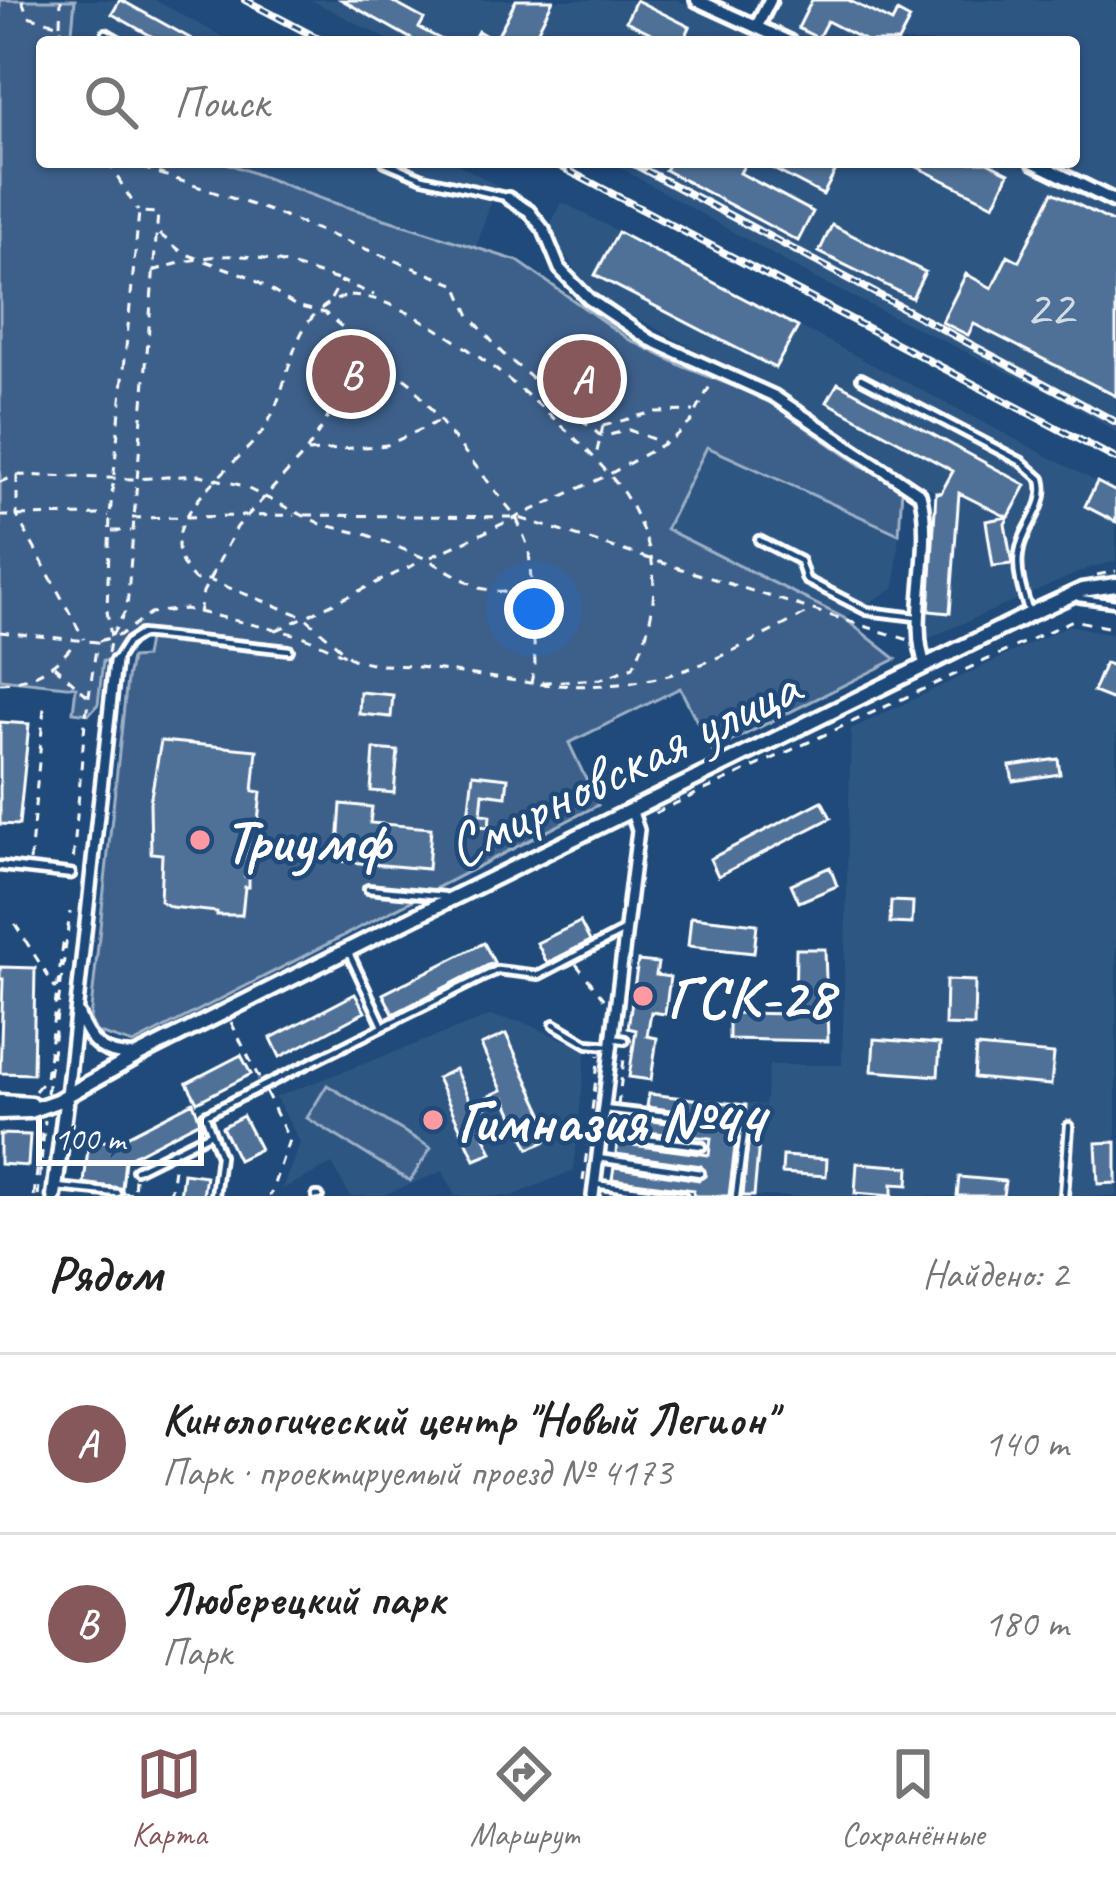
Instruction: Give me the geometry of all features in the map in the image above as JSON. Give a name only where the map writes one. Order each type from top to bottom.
[{"type":"main road","name":"Смирновская улица","points":[[0,1112],[44,1107],[348,950],[1030,614],[1067,597],[1116,585]]},
{"type":"main road","points":[[55,1191],[67,1095]]},
{"type":"main road","points":[[0,1102],[44,1107],[63,1132]]},
{"type":"street","points":[[697,0],[777,36]]},
{"type":"street","points":[[757,26],[770,0]]},
{"type":"street","points":[[1046,168],[1116,202]]},
{"type":"street","points":[[508,198],[529,211],[544,230],[560,269],[589,299],[650,340],[773,396],[920,494],[927,517],[920,644],[926,666]]},
{"type":"street","points":[[67,1095],[115,662]]},
{"type":"street","points":[[594,1190],[638,830],[632,812]]},
{"type":"street","points":[[0,866],[72,870]]},
{"type":"street","points":[[78,1010],[91,1042],[112,1055],[139,1055]]},
{"type":"lane","points":[[106,33],[111,36]]},
{"type":"lane","points":[[399,168],[508,198]]},
{"type":"lane","points":[[861,378],[1022,463],[1041,479],[1042,500],[1019,551],[1018,568],[1030,614]]},
{"type":"lane","points":[[759,540],[800,561],[806,580],[860,609],[922,617]]},
{"type":"lane","points":[[1067,597],[1116,604]]},
{"type":"lane","points":[[115,662],[127,643],[140,634],[290,650]]},
{"type":"lane","points":[[368,889],[456,897]]},
{"type":"lane","points":[[214,1196],[220,1156],[205,1115],[497,970],[539,975],[626,930]]},
{"type":"lane","points":[[348,950],[383,1026]]},
{"type":"lane","points":[[554,1024],[588,1044],[615,1046]]},
{"type":"lane","points":[[604,1109],[745,1125],[736,1196]]},
{"type":"lane","points":[[1064,1196],[1069,1126]]},
{"type":"lane","points":[[136,1170],[212,1133]]},
{"type":"lane","points":[[601,1134],[703,1146]]},
{"type":"lane","points":[[598,1159],[700,1173]]},
{"type":"lane","points":[[594,1190],[683,1196]]},
{"type":"lane","points":[[55,1191],[118,1194]]},
{"type":"path","points":[[22,0],[28,16],[60,26]]},
{"type":"path","points":[[62,0],[62,36]]},
{"type":"path","points":[[112,168],[139,212],[110,515],[106,610],[112,678]]},
{"type":"path","points":[[142,168],[267,210],[457,285],[470,316],[502,353],[602,437]]},
{"type":"path","points":[[111,637],[127,608],[157,232],[158,213],[139,212]]},
{"type":"path","points":[[157,232],[170,247],[248,276],[296,306],[325,313],[411,384],[516,517],[529,549],[535,664],[530,683]]},
{"type":"path","points":[[153,271],[193,258],[234,253],[284,262],[384,299],[460,344],[520,390],[622,491],[638,520],[650,560],[652,607],[645,642],[633,668],[601,679],[530,683]]},
{"type":"path","points":[[330,300],[341,280]]},
{"type":"path","points":[[352,659],[305,616],[209,580],[194,580],[181,567],[176,547],[188,515],[213,478],[267,424],[284,391],[297,340],[315,310],[350,295],[384,299]]},
{"type":"path","points":[[200,613],[209,580],[247,513],[307,452],[327,419],[356,340]]},
{"type":"path","points":[[277,630],[608,476],[686,428],[718,370]]},
{"type":"path","points":[[592,411],[603,426],[594,461]]},
{"type":"path","points":[[603,426],[653,412],[695,411]]},
{"type":"path","points":[[307,452],[387,446],[439,422]]},
{"type":"path","points":[[602,437],[629,430],[663,443]]},
{"type":"path","points":[[17,475],[17,516],[85,641]]},
{"type":"path","points":[[0,482],[17,475],[134,479],[200,475],[240,485],[298,515],[428,559],[478,588],[532,597]]},
{"type":"path","points":[[132,518],[247,513],[516,517],[920,644]]},
{"type":"path","points":[[0,517],[110,515]]},
{"type":"path","points":[[110,530],[131,531]]},
{"type":"path","points":[[127,608],[140,620]]},
{"type":"path","points":[[0,632],[97,642],[150,613],[200,613],[315,640],[352,659],[530,683],[610,688],[661,679],[710,663],[812,611]]},
{"type":"path","points":[[655,813],[1073,620],[1116,629]]},
{"type":"path","points":[[0,683],[30,677],[63,659],[76,640]]},
{"type":"path","points":[[72,870],[97,642]]},
{"type":"path","points":[[53,664],[88,697]]},
{"type":"path","points":[[30,869],[44,707]]},
{"type":"path","points":[[36,1196],[70,912]]},
{"type":"path","points":[[15,924],[57,991]]},
{"type":"path","points":[[33,1094],[46,1078],[64,936]]},
{"type":"path","points":[[571,958],[605,1000]]},
{"type":"path","points":[[230,1020],[289,1141],[270,1196]]},
{"type":"path","points":[[615,1046],[624,1059],[617,1111]]},
{"type":"path","points":[[36,1196],[42,1131]]},
{"type":"path","points":[[170,1196],[177,1149]]},
{"type":"path","points":[[118,1194],[134,1194],[136,1170]]},
{"type":"shaded area","points":[[0,0],[75,0],[72,36],[36,36],[36,168],[240,168],[518,261],[628,339],[764,398],[860,465],[902,488],[899,534],[707,447],[666,529],[844,618],[896,659],[712,751],[680,688],[569,743],[598,805],[133,1044],[96,1032],[90,1019],[127,679],[131,658],[145,657],[149,634],[129,636],[111,661],[103,661],[98,704],[89,714],[73,712],[76,687],[0,679]]},
{"type":"shaded area","points":[[75,0],[155,0],[221,36],[72,36]]},
{"type":"shaded area","points":[[311,0],[677,0],[757,36],[381,36]]},
{"type":"shaded area","points":[[779,0],[1116,0],[1116,196],[1059,168],[1080,168],[1080,36],[792,36],[767,24]]},
{"type":"shaded area","points":[[240,168],[465,168],[496,185],[476,248]]},
{"type":"shaded area","points":[[621,168],[1027,168],[1116,211],[1116,432],[1061,398],[816,279]]},
{"type":"shaded area","points":[[562,202],[1116,492],[1116,561],[1089,568],[927,639],[935,492],[775,392],[590,293],[548,229]]},
{"type":"shaded area","points":[[707,447],[899,534],[895,587],[844,618],[665,529]]},
{"type":"shaded area","points":[[1069,625],[1116,635],[1116,1196],[659,1196],[659,1187],[610,1180],[619,1106],[645,1109],[648,1092],[765,1105],[769,1065],[842,1065],[851,729]]},
{"type":"shaded area","name":"Гимназия №44","points":[[490,1016],[522,1022],[586,1049],[574,1170],[512,1196],[455,1196],[443,1171],[381,1196],[350,1196],[332,1164],[282,1189],[300,1143],[276,1097]]},
{"type":"shaded area","points":[[327,1085],[431,1148],[410,1181],[307,1118]]},
{"type":"building","points":[[120,0],[186,36],[151,36],[112,14]]},
{"type":"building","points":[[342,0],[389,0],[424,19],[419,28],[434,36],[406,36]]},
{"type":"building","points":[[516,0],[553,0],[535,36],[498,36]]},
{"type":"building","points":[[636,0],[690,27],[686,36],[657,36],[626,21]]},
{"type":"building","points":[[812,0],[848,0],[892,22],[897,12],[910,19],[901,36],[856,36],[827,21],[819,36],[798,28]]},
{"type":"building","points":[[743,168],[740,173],[813,212],[798,241],[665,170]]},
{"type":"building","points":[[771,168],[837,168],[823,195]]},
{"type":"building","points":[[919,168],[999,168],[1009,173],[994,205]]},
{"type":"building","points":[[1053,192],[1116,224],[1116,396],[974,324],[968,335],[942,322],[966,274],[992,288],[1008,255],[1019,261]]},
{"type":"building","points":[[832,225],[925,272],[912,298],[819,252]]},
{"type":"building","points":[[618,232],[798,327],[775,368],[595,275]]},
{"type":"building","points":[[838,383],[1026,485],[1005,524],[1012,564],[993,566],[986,521],[1007,517],[959,493],[950,613],[929,611],[936,492],[941,493],[953,471],[827,402]]},
{"type":"building","points":[[1097,482],[1116,492],[1116,522],[1085,506]]},
{"type":"building","points":[[1105,663],[1116,667],[1116,701],[1093,692]]},
{"type":"building","points":[[360,692],[393,695],[391,717],[359,714]]},
{"type":"building","points":[[0,722],[29,724],[19,825],[0,824]]},
{"type":"building","name":"Триумф","points":[[161,741],[257,750],[253,791],[261,792],[258,822],[251,822],[245,876],[249,887],[245,887],[242,915],[217,915],[160,901],[162,854],[151,853],[150,802]]},
{"type":"building","points":[[374,749],[398,751],[394,793],[371,791]]},
{"type":"building","points":[[1058,759],[1060,774],[1013,781],[1010,766]]},
{"type":"building","points":[[473,774],[508,778],[506,796],[483,793],[481,814],[490,815],[489,827],[467,825]]},
{"type":"building","points":[[822,801],[831,818],[718,876],[710,859]]},
{"type":"building","points":[[341,804],[372,807],[370,823],[431,828],[428,869],[337,861]]},
{"type":"building","points":[[830,867],[837,886],[799,902],[791,884]]},
{"type":"building","points":[[891,901],[913,902],[912,924],[890,923]]},
{"type":"building","points":[[691,917],[757,924],[754,953],[688,946]]},
{"type":"building","points":[[580,922],[590,941],[547,963],[537,943]]},
{"type":"building","points":[[484,943],[494,962],[393,1014],[383,994]]},
{"type":"building","points":[[796,949],[825,949],[828,1041],[729,1039],[729,1013],[795,1014]]},
{"type":"building","points":[[638,961],[658,963],[656,975],[670,977],[665,1014],[651,1012],[647,1036],[657,1038],[651,1080],[629,1077],[636,1030],[628,1028]]},
{"type":"building","points":[[0,967],[35,968],[33,1074],[0,1073]]},
{"type":"building","points":[[946,980],[975,981],[974,1026],[945,1025]]},
{"type":"building","points":[[355,994],[365,1012],[280,1057],[271,1038]]},
{"type":"building","points":[[506,1034],[554,1137],[529,1149],[505,1098],[474,1113],[492,1153],[475,1160],[437,1078],[455,1069],[471,1104],[502,1090],[481,1045]]},
{"type":"building","points":[[874,1039],[940,1044],[938,1076],[872,1071]]},
{"type":"building","points":[[976,1047],[1054,1054],[1051,1085],[974,1078]]},
{"type":"building","points":[[241,1055],[251,1074],[197,1102],[187,1083]]},
{"type":"building","points":[[649,1094],[746,1105],[745,1118],[761,1120],[754,1196],[743,1196],[750,1120],[647,1107]]},
{"type":"building","points":[[193,1102],[200,1121],[125,1160],[122,1189],[84,1183],[89,1140],[115,1142]]},
{"type":"building","points":[[243,1116],[260,1149],[238,1160],[222,1127]]},
{"type":"building","points":[[625,1118],[737,1131],[729,1196],[693,1196],[694,1190],[612,1179],[614,1167],[699,1180],[706,1175],[701,1166],[616,1154],[617,1143],[709,1155],[711,1138],[624,1130]]},
{"type":"building","points":[[0,1134],[30,1135],[28,1166],[0,1164]]},
{"type":"building","points":[[1116,1142],[1116,1183],[1098,1184],[1096,1143]]},
{"type":"building","points":[[783,1156],[827,1159],[826,1176],[782,1173]]},
{"type":"building","points":[[857,1163],[909,1167],[908,1185],[892,1184],[892,1196],[855,1193]]},
{"type":"building","points":[[183,1173],[206,1176],[203,1196],[180,1196]]},
{"type":"building","points":[[959,1177],[1005,1181],[1003,1196],[957,1196]]},
{"type":"railway","points":[[245,0],[314,36]]},
{"type":"railway","points":[[563,168],[1116,459]]},
{"type":"railway","points":[[641,168],[1116,422]]},
{"type":"place","name":"Люберецкий парк","points":[[351,374]]},
{"type":"place","name":"Кинологический центр \"Новый Легион\"","points":[[582,379]]},
{"type":"place","name":"Триумф","points":[[200,840]]},
{"type":"place","name":"ГСК-28","points":[[643,996]]},
{"type":"place","name":"Гимназия №44","points":[[433,1120]]}]
